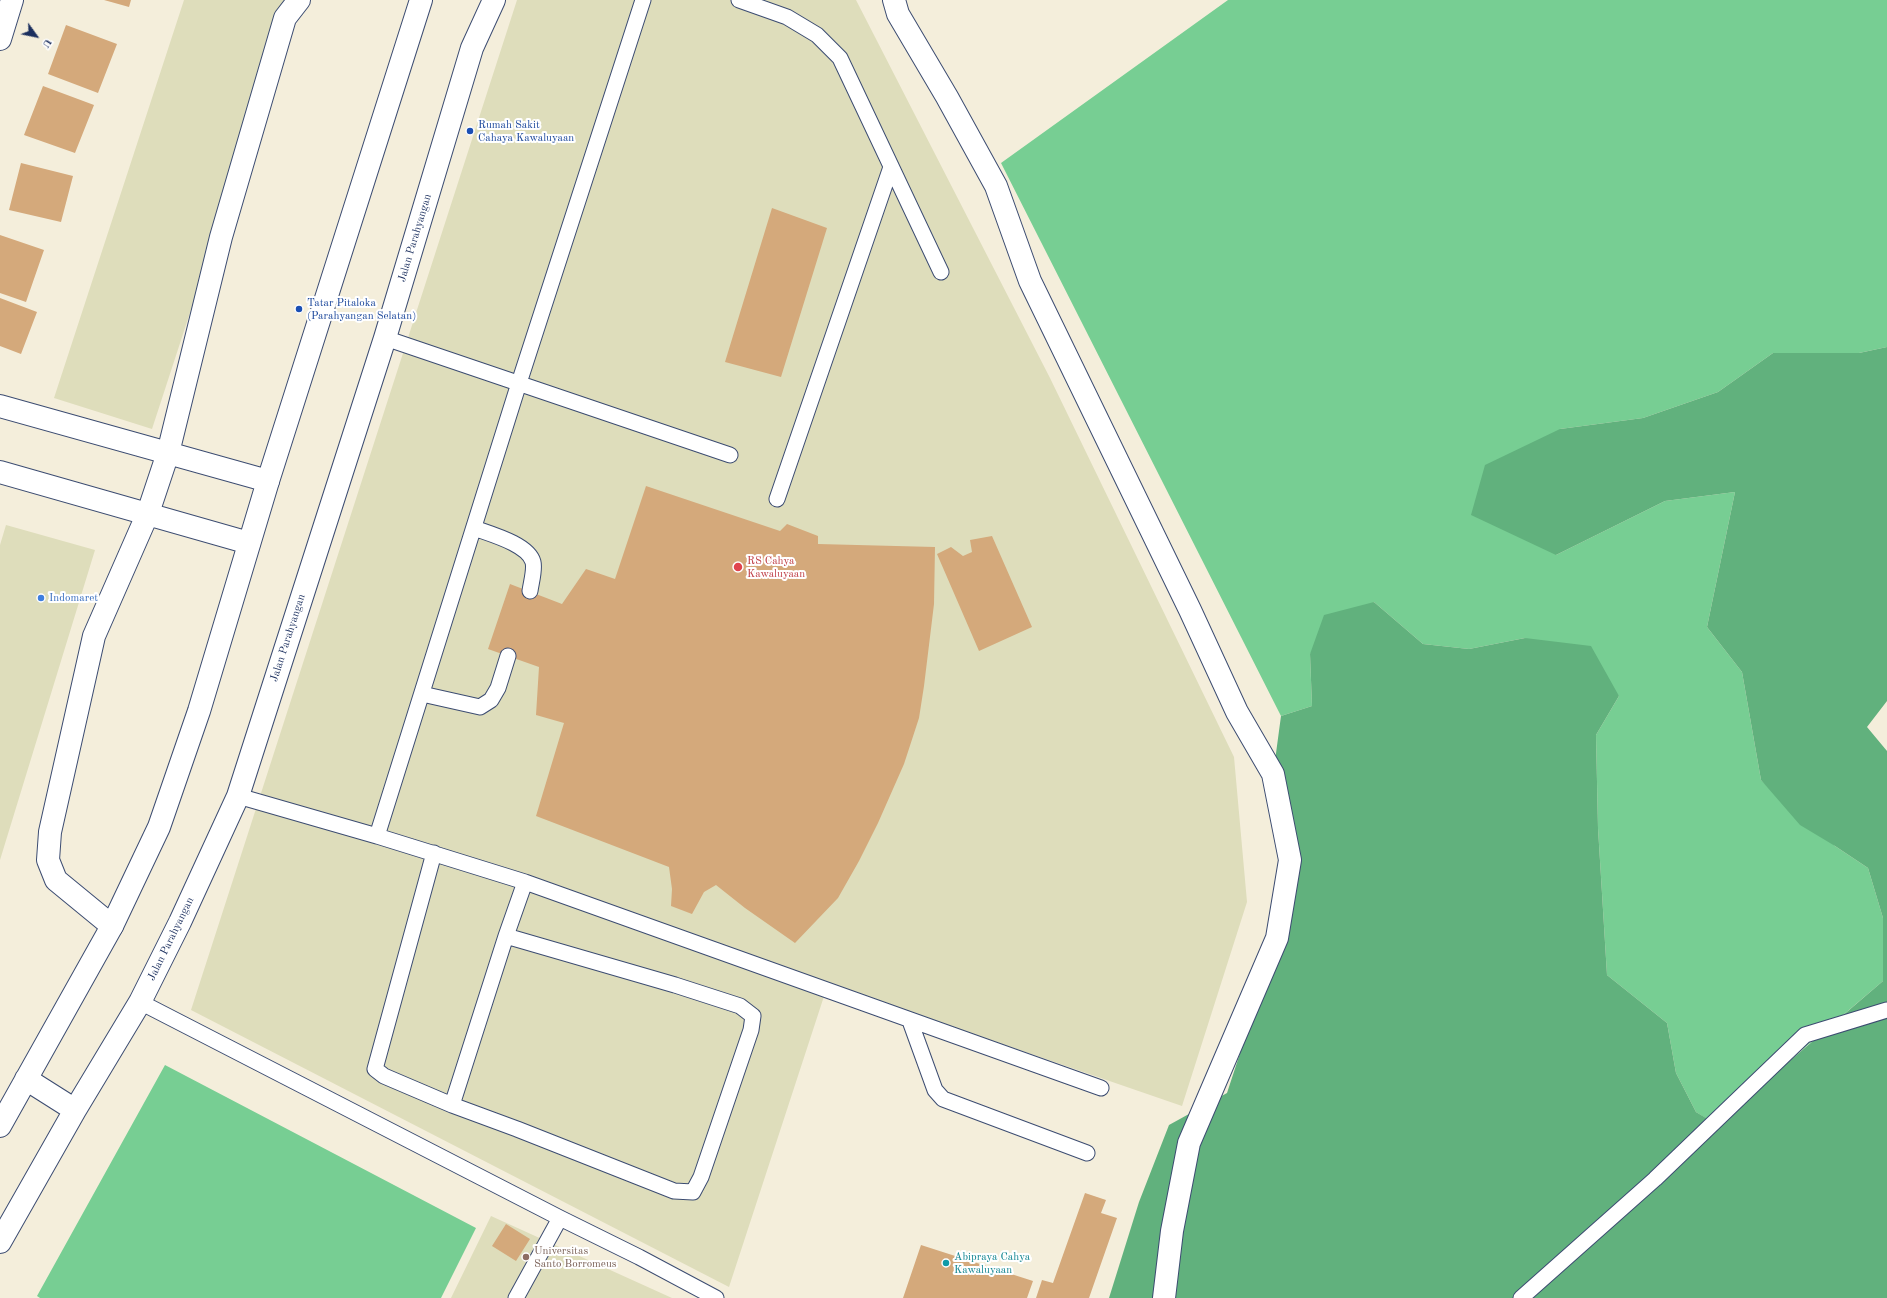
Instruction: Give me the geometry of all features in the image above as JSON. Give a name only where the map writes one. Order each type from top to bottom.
[{"type":"street","points":[[0,39],[12,0]]},
{"type":"street","points":[[112,926],[56,880],[48,860],[50,832],[94,636],[148,513],[168,454],[221,237],[285,18],[299,0]]},
{"type":"street","points":[[0,1126],[112,926],[159,827],[199,711],[268,481],[419,0]]},
{"type":"street","name":"Jalan Parahyangan","points":[[0,1242],[75,1110],[140,1002],[180,922],[238,796],[385,338],[472,48],[494,0]]},
{"type":"street","points":[[894,0],[898,14],[947,97],[996,186],[1030,281],[1190,610],[1237,712],[1273,774],[1290,860],[1277,938],[1189,1143],[1172,1231],[1164,1298]]},
{"type":"street","points":[[0,406],[268,481]]},
{"type":"street","points":[[0,472],[249,543]]},
{"type":"street","points":[[26,1079],[75,1110]]},
{"type":"lane","points":[[377,836],[519,383],[643,0]]},
{"type":"lane","points":[[739,0],[787,17],[816,35],[840,58],[941,272]]},
{"type":"lane","points":[[777,499],[891,167]]},
{"type":"lane","points":[[385,338],[730,455]]},
{"type":"lane","points":[[474,528],[509,541],[526,551],[533,562],[530,591]]},
{"type":"lane","points":[[422,694],[480,707],[491,700],[498,688],[508,656]]},
{"type":"lane","points":[[238,796],[434,853],[525,882],[1101,1088]]},
{"type":"lane","points":[[434,853],[375,1069],[384,1076],[452,1105],[674,1191],[693,1192],[701,1177],[751,1030],[753,1016],[740,1006],[675,985],[506,936]]},
{"type":"lane","points":[[452,1105],[506,936],[525,882]]},
{"type":"lane","points":[[140,1002],[560,1218],[639,1257],[716,1298]]},
{"type":"lane","points":[[1521,1298],[1655,1179],[1805,1035],[1887,1010]]},
{"type":"lane","points":[[910,1020],[935,1090],[943,1099],[1087,1154]]},
{"type":"lane","points":[[516,1298],[560,1218]]},
{"type":"shaded area","points":[[184,0],[292,0],[152,429],[54,398]]},
{"type":"shaded area","name":"RS Cahya Kawaluyaan","points":[[517,0],[856,0],[1050,378],[1234,757],[1247,902],[1182,1106],[828,984],[729,1287],[191,1010]]},
{"type":"shaded area","points":[[6,525],[95,550],[0,860],[0,545]]},
{"type":"shaded area","name":"Universitas Santo Borromeus","points":[[491,1216],[672,1298],[451,1298]]},
{"type":"green space","points":[[1228,0],[1887,0],[1887,347],[1859,353],[1773,353],[1718,392],[1643,418],[1560,429],[1556,555],[1665,501],[1735,492],[1707,627],[1742,672],[1761,780],[1835,846],[1868,868],[1883,918],[1883,981],[1715,1124],[1696,1112],[1676,1073],[1667,1023],[1607,975],[1598,828],[1596,735],[1619,696],[1525,638],[1469,649],[1423,644],[1374,602],[1310,654],[1312,706],[1281,716],[1001,163]]},
{"type":"green space","points":[[1887,347],[1887,701],[1867,727],[1887,751],[1887,1298],[1109,1298],[1139,1202],[1169,1125],[1227,1093],[1286,913],[1270,798],[1281,716],[1312,706],[1310,654],[1324,615],[1374,602],[1423,644],[1469,649],[1525,638],[1591,646],[1619,696],[1596,735],[1598,828],[1607,975],[1667,1023],[1676,1073],[1696,1112],[1716,1124],[1883,981],[1883,918],[1868,868],[1800,825],[1761,780],[1742,672],[1707,627],[1735,492],[1665,501],[1556,555],[1471,515],[1485,465],[1560,429],[1643,418],[1718,392],[1773,353],[1859,353]]},
{"type":"green space","points":[[165,1065],[476,1228],[441,1298],[40,1298],[37,1296]]},
{"type":"building","points":[[104,0],[131,0],[129,7]]},
{"type":"building","points":[[66,25],[117,44],[98,93],[48,74]]},
{"type":"building","points":[[43,86],[94,105],[75,153],[24,135]]},
{"type":"building","points":[[21,163],[73,176],[61,222],[9,210]]},
{"type":"building","points":[[772,208],[827,228],[781,377],[725,362]]},
{"type":"building","points":[[0,235],[44,250],[26,302],[0,293]]},
{"type":"building","points":[[0,298],[37,312],[21,354],[0,346]]},
{"type":"building","points":[[646,486],[780,531],[787,524],[818,536],[818,544],[935,547],[934,604],[924,686],[919,718],[904,764],[878,823],[838,898],[795,943],[745,908],[716,885],[704,892],[692,914],[671,906],[672,889],[669,867],[536,816],[564,723],[536,715],[539,667],[488,649],[510,584],[562,604],[586,569],[615,579]]},
{"type":"building","points":[[992,536],[1032,627],[979,651],[937,554],[951,547],[963,556],[972,552],[970,540]]},
{"type":"building","points":[[1085,1193],[1106,1200],[1101,1213],[1117,1218],[1089,1298],[1036,1298],[1042,1280],[1053,1283]]},
{"type":"building","points":[[506,1224],[530,1239],[516,1261],[492,1246]]},
{"type":"building","name":"Abipraya Cahya Kawaluyaan","points":[[921,1245],[1033,1281],[1027,1298],[903,1298]]},
{"type":"place","name":"Rumah Sakit Cahaya Kawaluyaan","points":[[470,131]]},
{"type":"place","name":"Tatar Pitaloka (Parahyangan Selatan)","points":[[299,309]]},
{"type":"place","name":"RS Cahya Kawaluyaan","points":[[738,567]]},
{"type":"place","name":"Indomaret","points":[[41,598]]},
{"type":"place","name":"Universitas Santo Borromeus","points":[[526,1257]]},
{"type":"place","name":"Abipraya Cahya Kawaluyaan","points":[[946,1263]]}]
